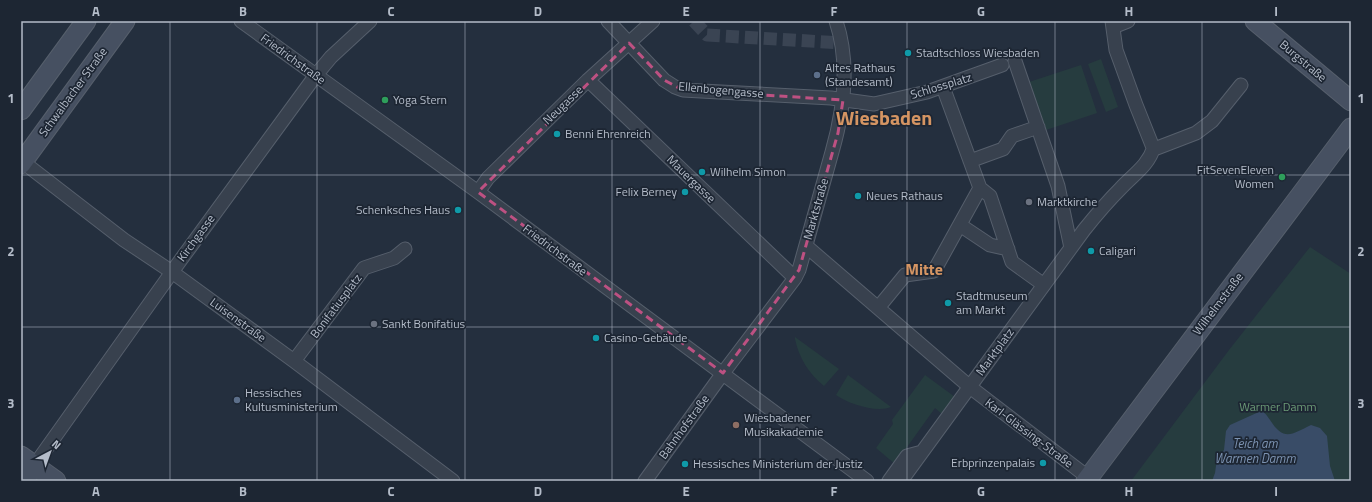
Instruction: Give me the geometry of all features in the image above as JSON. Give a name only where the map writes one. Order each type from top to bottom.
[{"type":"main road","points":[[21,110],[86,21]]},
{"type":"main road","name":"Schwalbacher Straße","points":[[22,162],[125,21]]},
{"type":"main road","name":"Burgstraße","points":[[1255,21],[1351,101]]},
{"type":"main road","name":"Wilhelmstraße","points":[[1088,480],[1351,128]]},
{"type":"main road","points":[[23,481],[28,461],[56,481]]},
{"type":"street","name":"Friedrichstraße","points":[[241,21],[478,192],[867,481]]},
{"type":"street","name":"Kirchgasse","points":[[28,461],[172,272],[316,75],[331,57],[370,21]]},
{"type":"street","name":"Ellenbogengasse","points":[[608,21],[664,80],[683,90],[837,99]]},
{"type":"street","name":"Neugasse","points":[[478,192],[488,178],[588,80],[653,21]]},
{"type":"street","name":"Marktstraße","points":[[723,373],[795,278],[799,270],[838,133],[837,99],[844,61],[844,48],[836,21]]},
{"type":"street","points":[[1128,21],[1113,24],[1114,40],[1136,104],[1154,147],[1157,148],[1196,133],[1212,121],[1241,85]]},
{"type":"street","points":[[1015,61],[1058,186],[1071,248]]},
{"type":"street","name":"Schlossplatz","points":[[837,99],[874,104],[927,92],[1002,65]]},
{"type":"street","name":"Mauergasse","points":[[588,80],[795,278]]},
{"type":"street","points":[[943,87],[980,188],[990,196],[1012,262],[1044,285]]},
{"type":"street","points":[[970,161],[1003,149],[1012,136],[1038,127]]},
{"type":"street","name":"Marktplatz","points":[[806,246],[970,387],[1071,248],[1098,213],[1147,163],[1154,147]]},
{"type":"street","name":"Luisenstraße","points":[[22,162],[111,230],[172,272],[294,361],[454,481]]},
{"type":"street","points":[[878,308],[905,275],[934,271],[980,188]]},
{"type":"street","points":[[960,225],[990,245],[1008,249]]},
{"type":"street","name":"Bonifatiusplatz","points":[[294,361],[364,268],[394,258],[406,250]]},
{"type":"street","name":"Bahnhofstraße","points":[[646,481],[723,373]]},
{"type":"street","points":[[901,481],[970,387]]},
{"type":"street","name":"Karl-Glässing-Straße","points":[[970,387],[1088,480]]},
{"type":"street","points":[[889,481],[907,456],[922,452]]},
{"type":"highlighted area","points":[[629,43],[664,80],[683,90],[843,100],[838,133],[799,270],[723,373],[478,192]]},
{"type":"green space","points":[[1101,59],[1118,107],[1106,112],[1088,64]]},
{"type":"green space","points":[[1081,65],[1097,113],[1046,130],[1029,82]]},
{"type":"green space","name":"Warmer Damm","points":[[1310,247],[1351,274],[1351,481],[1131,481],[1229,350]]},
{"type":"green space","points":[[795,337],[839,369],[824,386],[805,365],[799,353]]},
{"type":"green space","points":[[848,375],[891,407],[878,409],[863,407],[848,402],[836,395]]},
{"type":"green space","points":[[925,375],[955,397],[942,414],[935,408],[895,464],[876,448],[893,424],[892,420]]},
{"type":"water","name":"Teich am Warmen Damm","points":[[1261,411],[1275,427],[1284,434],[1299,431],[1311,425],[1320,428],[1327,436],[1330,466],[1335,481],[1212,481],[1217,459],[1224,450],[1226,431],[1230,425]]},
{"type":"tunnel","points":[[694,21],[707,35],[842,43]]},
{"type":"place","name":"Stadtschloss Wiesbaden","points":[[908,53]]},
{"type":"place","name":"Altes Rathaus (Standesamt)","points":[[817,75]]},
{"type":"place","name":"Yoga Stern","points":[[385,100]]},
{"type":"place","name":"Benni Ehrenreich","points":[[557,134]]},
{"type":"place","name":"Wilhelm Simon","points":[[702,172]]},
{"type":"place","name":"FitSevenEleven Women","points":[[1282,177]]},
{"type":"place","name":"Felix Berney","points":[[685,192]]},
{"type":"place","name":"Neues Rathaus","points":[[858,196]]},
{"type":"place","name":"Marktkirche","points":[[1029,202]]},
{"type":"place","name":"Schenksches Haus","points":[[458,210]]},
{"type":"place","name":"Caligari","points":[[1091,251]]},
{"type":"place","name":"Stadtmuseum am Markt","points":[[948,303]]},
{"type":"place","name":"Sankt Bonifatius","points":[[374,324]]},
{"type":"place","name":"Casino-Gebäude","points":[[596,338]]},
{"type":"place","name":"Hessisches Kultusministerium","points":[[237,400]]},
{"type":"place","name":"Wiesbadener Musikakademie","points":[[736,425]]},
{"type":"place","name":"Erbprinzenpalais","points":[[1043,463]]},
{"type":"place","name":"Hessisches Ministerium der Justiz","points":[[685,464]]},
{"type":"district","name":"Wiesbaden","points":[[884,118]]},
{"type":"district","name":"Mitte","points":[[924,269]]}]
